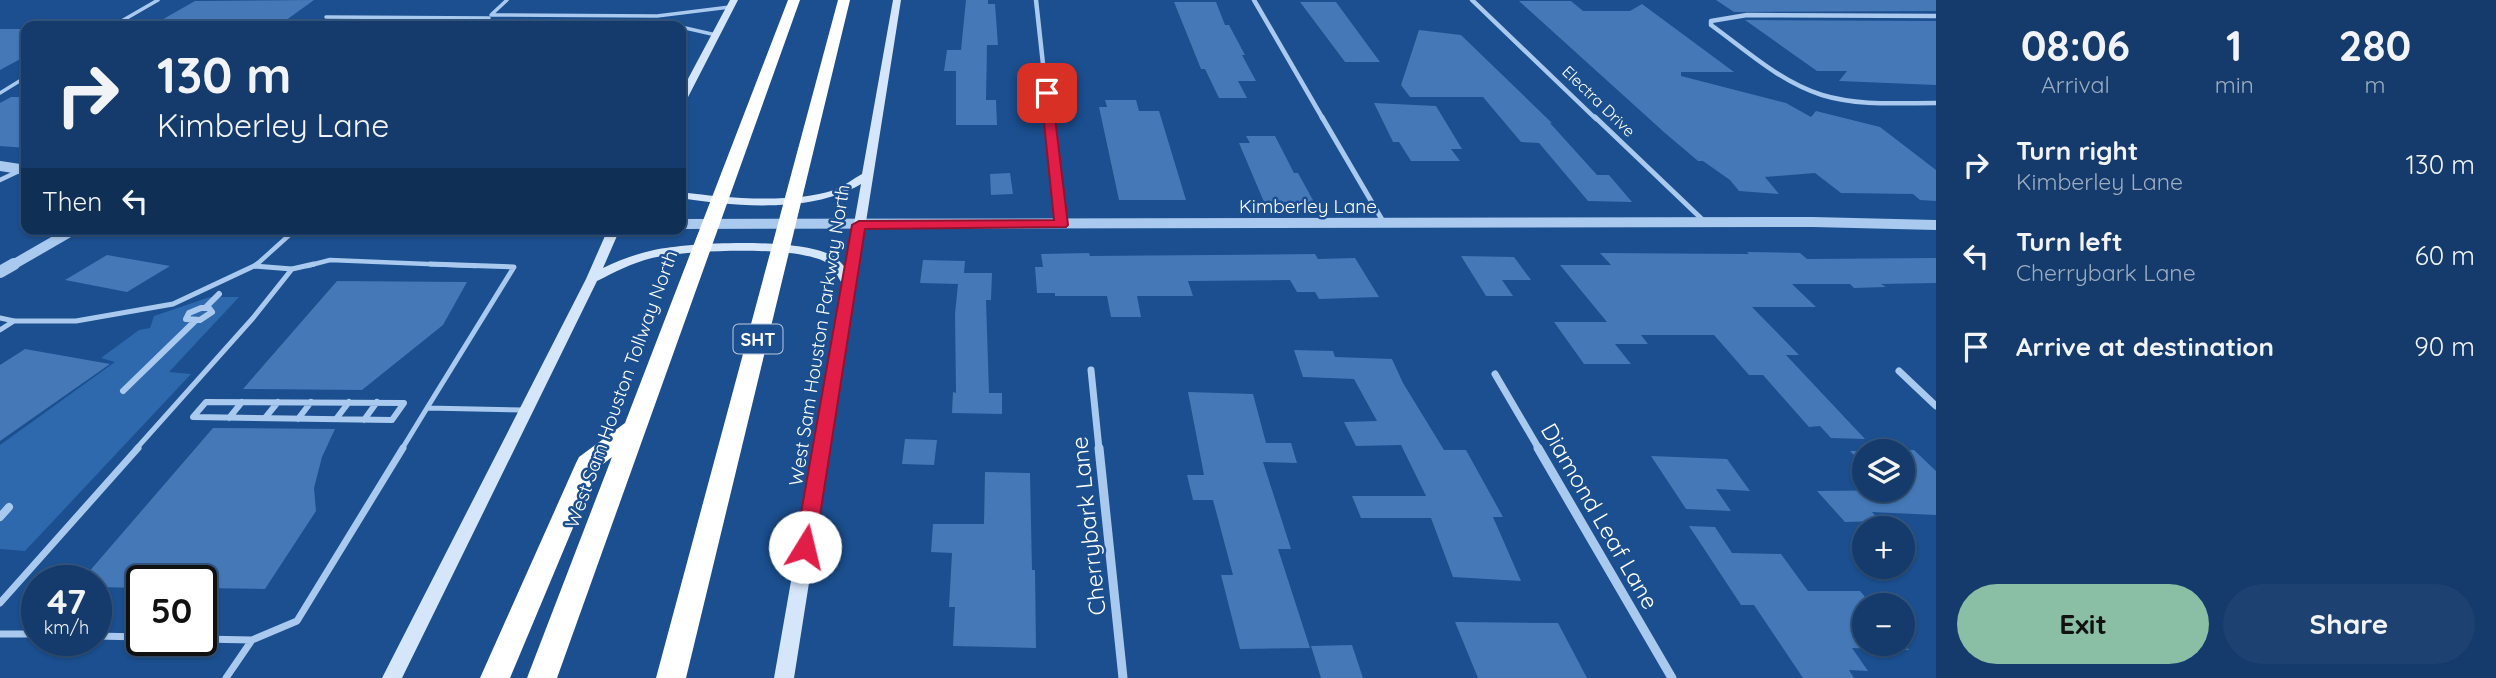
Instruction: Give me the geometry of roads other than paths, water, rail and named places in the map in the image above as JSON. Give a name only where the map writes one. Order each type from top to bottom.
[{"type":"highway","name":"West Sam Houston Tollway North","points":[[542,678],[794,0]]},
{"type":"highway","name":"SHT","points":[[671,678],[844,0]]},
{"type":"highway","points":[[495,678],[588,463],[635,427]]},
{"type":"main road","name":"West Sam Houston Parkway North","points":[[783,678],[897,0]]},
{"type":"main road","points":[[686,89],[732,4]]},
{"type":"main road","points":[[686,196],[699,199],[811,198],[837,193],[867,176]]},
{"type":"main road","points":[[392,678],[592,279],[611,235]]},
{"type":"main road","points":[[592,279],[621,264],[652,253],[680,249],[812,252],[836,263],[849,284]]},
{"type":"street","points":[[1036,0],[1061,225]]},
{"type":"street","points":[[1254,0],[1384,223]]},
{"type":"street","name":"Electra Drive","points":[[1472,0],[1706,223]]},
{"type":"street","points":[[1936,16],[1747,15],[1712,21],[1712,26],[1793,82],[1822,95],[1871,103],[1936,103]]},
{"type":"street","points":[[0,166],[21,170]]},
{"type":"street","name":"Kimberley Lane","points":[[686,224],[1936,225]]},
{"type":"street","points":[[0,272],[65,235]]},
{"type":"street","points":[[195,321],[185,317],[192,310],[206,307],[219,294]]},
{"type":"street","points":[[123,391],[195,321],[210,314],[212,310],[206,307]]},
{"type":"street","name":"Cherrybark Lane","points":[[1091,370],[1123,678]]},
{"type":"street","points":[[1899,371],[1936,406]]},
{"type":"street","name":"Diamond Leaf Lane","points":[[1495,374],[1672,678]]},
{"type":"street","points":[[206,401],[278,402],[404,402],[392,420],[192,417],[206,401]]},
{"type":"street","points":[[229,418],[242,402]]},
{"type":"street","points":[[265,418],[278,402]]},
{"type":"street","points":[[298,419],[311,402]]},
{"type":"street","points":[[336,419],[349,402]]},
{"type":"street","points":[[364,420],[377,402]]},
{"type":"street","points":[[0,517],[9,507]]},
{"type":"lane","points":[[122,21],[158,0]]},
{"type":"lane","points":[[486,21],[507,0]]},
{"type":"lane","points":[[326,17],[651,16],[692,14],[732,4]]},
{"type":"lane","points":[[525,21],[531,15]]},
{"type":"lane","points":[[648,21],[651,16]]},
{"type":"lane","points":[[686,28],[716,35]]},
{"type":"lane","points":[[0,93],[21,80]]},
{"type":"lane","points":[[0,180],[21,171]]},
{"type":"lane","points":[[0,318],[14,321],[76,321],[173,303],[254,266],[289,235]]},
{"type":"lane","points":[[217,639],[252,640],[297,621],[514,267],[330,260],[292,270],[254,266]]},
{"type":"lane","points":[[0,603],[253,318],[292,270]]},
{"type":"lane","points":[[0,330],[14,321]]},
{"type":"lane","points":[[427,408],[526,410]]},
{"type":"lane","points":[[0,634],[21,635]]},
{"type":"lane","points":[[226,678],[252,640]]}]
